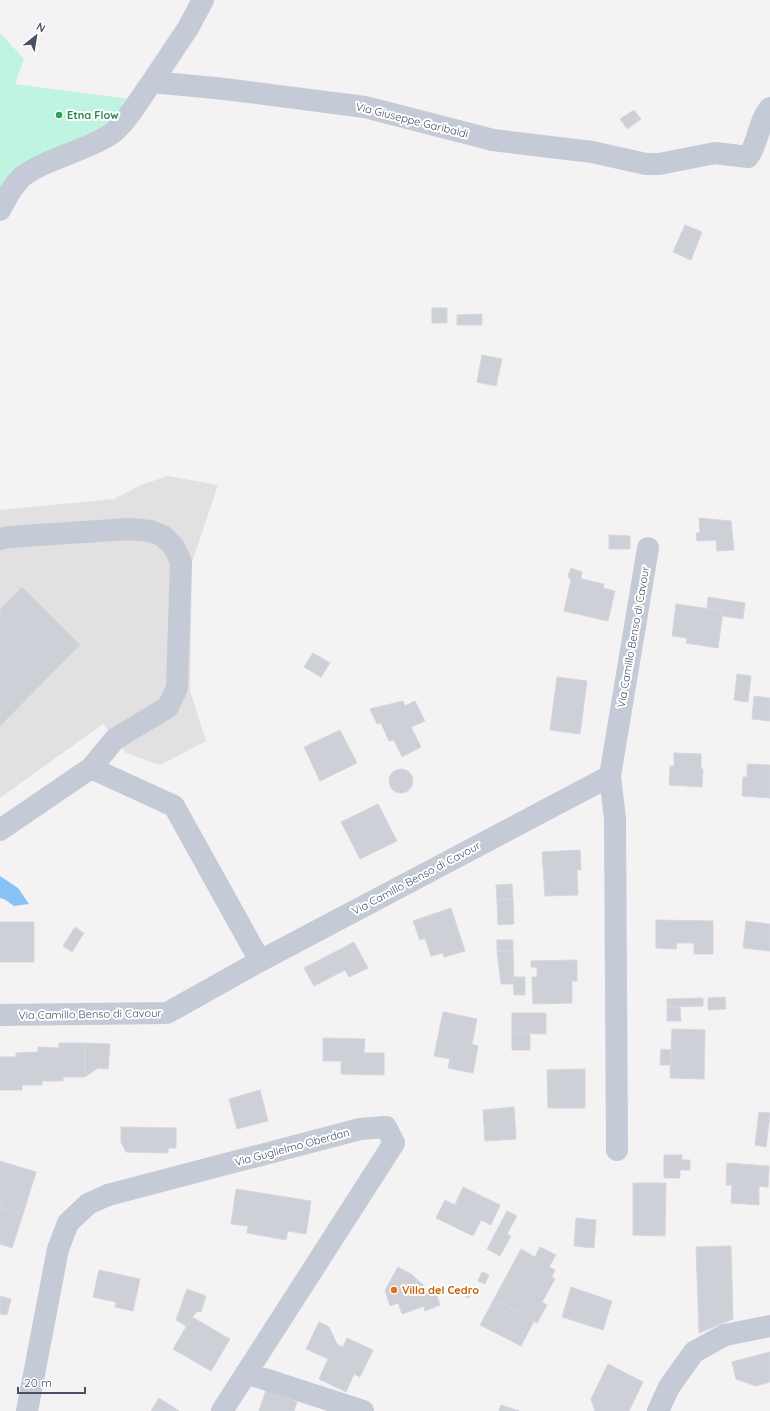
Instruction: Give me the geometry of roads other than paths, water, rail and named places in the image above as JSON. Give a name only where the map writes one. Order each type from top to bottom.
[{"type":"street","points":[[0,210],[7,196],[22,177],[41,166],[109,136],[123,121],[152,82],[188,28],[203,0]]},
{"type":"street","name":"Via Giuseppe Garibaldi","points":[[152,82],[225,89],[365,107],[493,140],[592,152],[646,164],[658,164],[715,153],[748,157],[753,150],[764,116],[770,108]]},
{"type":"street","points":[[0,539],[8,537],[128,529],[150,531],[163,536],[174,547],[181,562],[177,688],[168,707],[115,739],[91,768],[0,830]]},
{"type":"street","name":"Via Camillo Benso di Cavour","points":[[0,1015],[167,1013],[260,961],[610,776],[648,548]]},
{"type":"street","points":[[91,768],[174,806],[260,961]]},
{"type":"street","points":[[610,776],[615,819],[617,1150]]},
{"type":"street","name":"Via Guglielmo Oberdan","points":[[27,1411],[58,1249],[68,1223],[88,1204],[108,1196],[360,1130],[386,1127],[394,1143],[222,1411]]},
{"type":"street","points":[[658,1411],[669,1387],[694,1352],[725,1335],[770,1326]]},
{"type":"street","points":[[246,1373],[363,1411]]},
{"type":"water","points":[[0,876],[18,888],[29,904],[14,906],[0,898]]},
{"type":"place","name":"Etna Flow","points":[[59,115]]},
{"type":"place","name":"Villa del Cedro","points":[[394,1290]]}]
